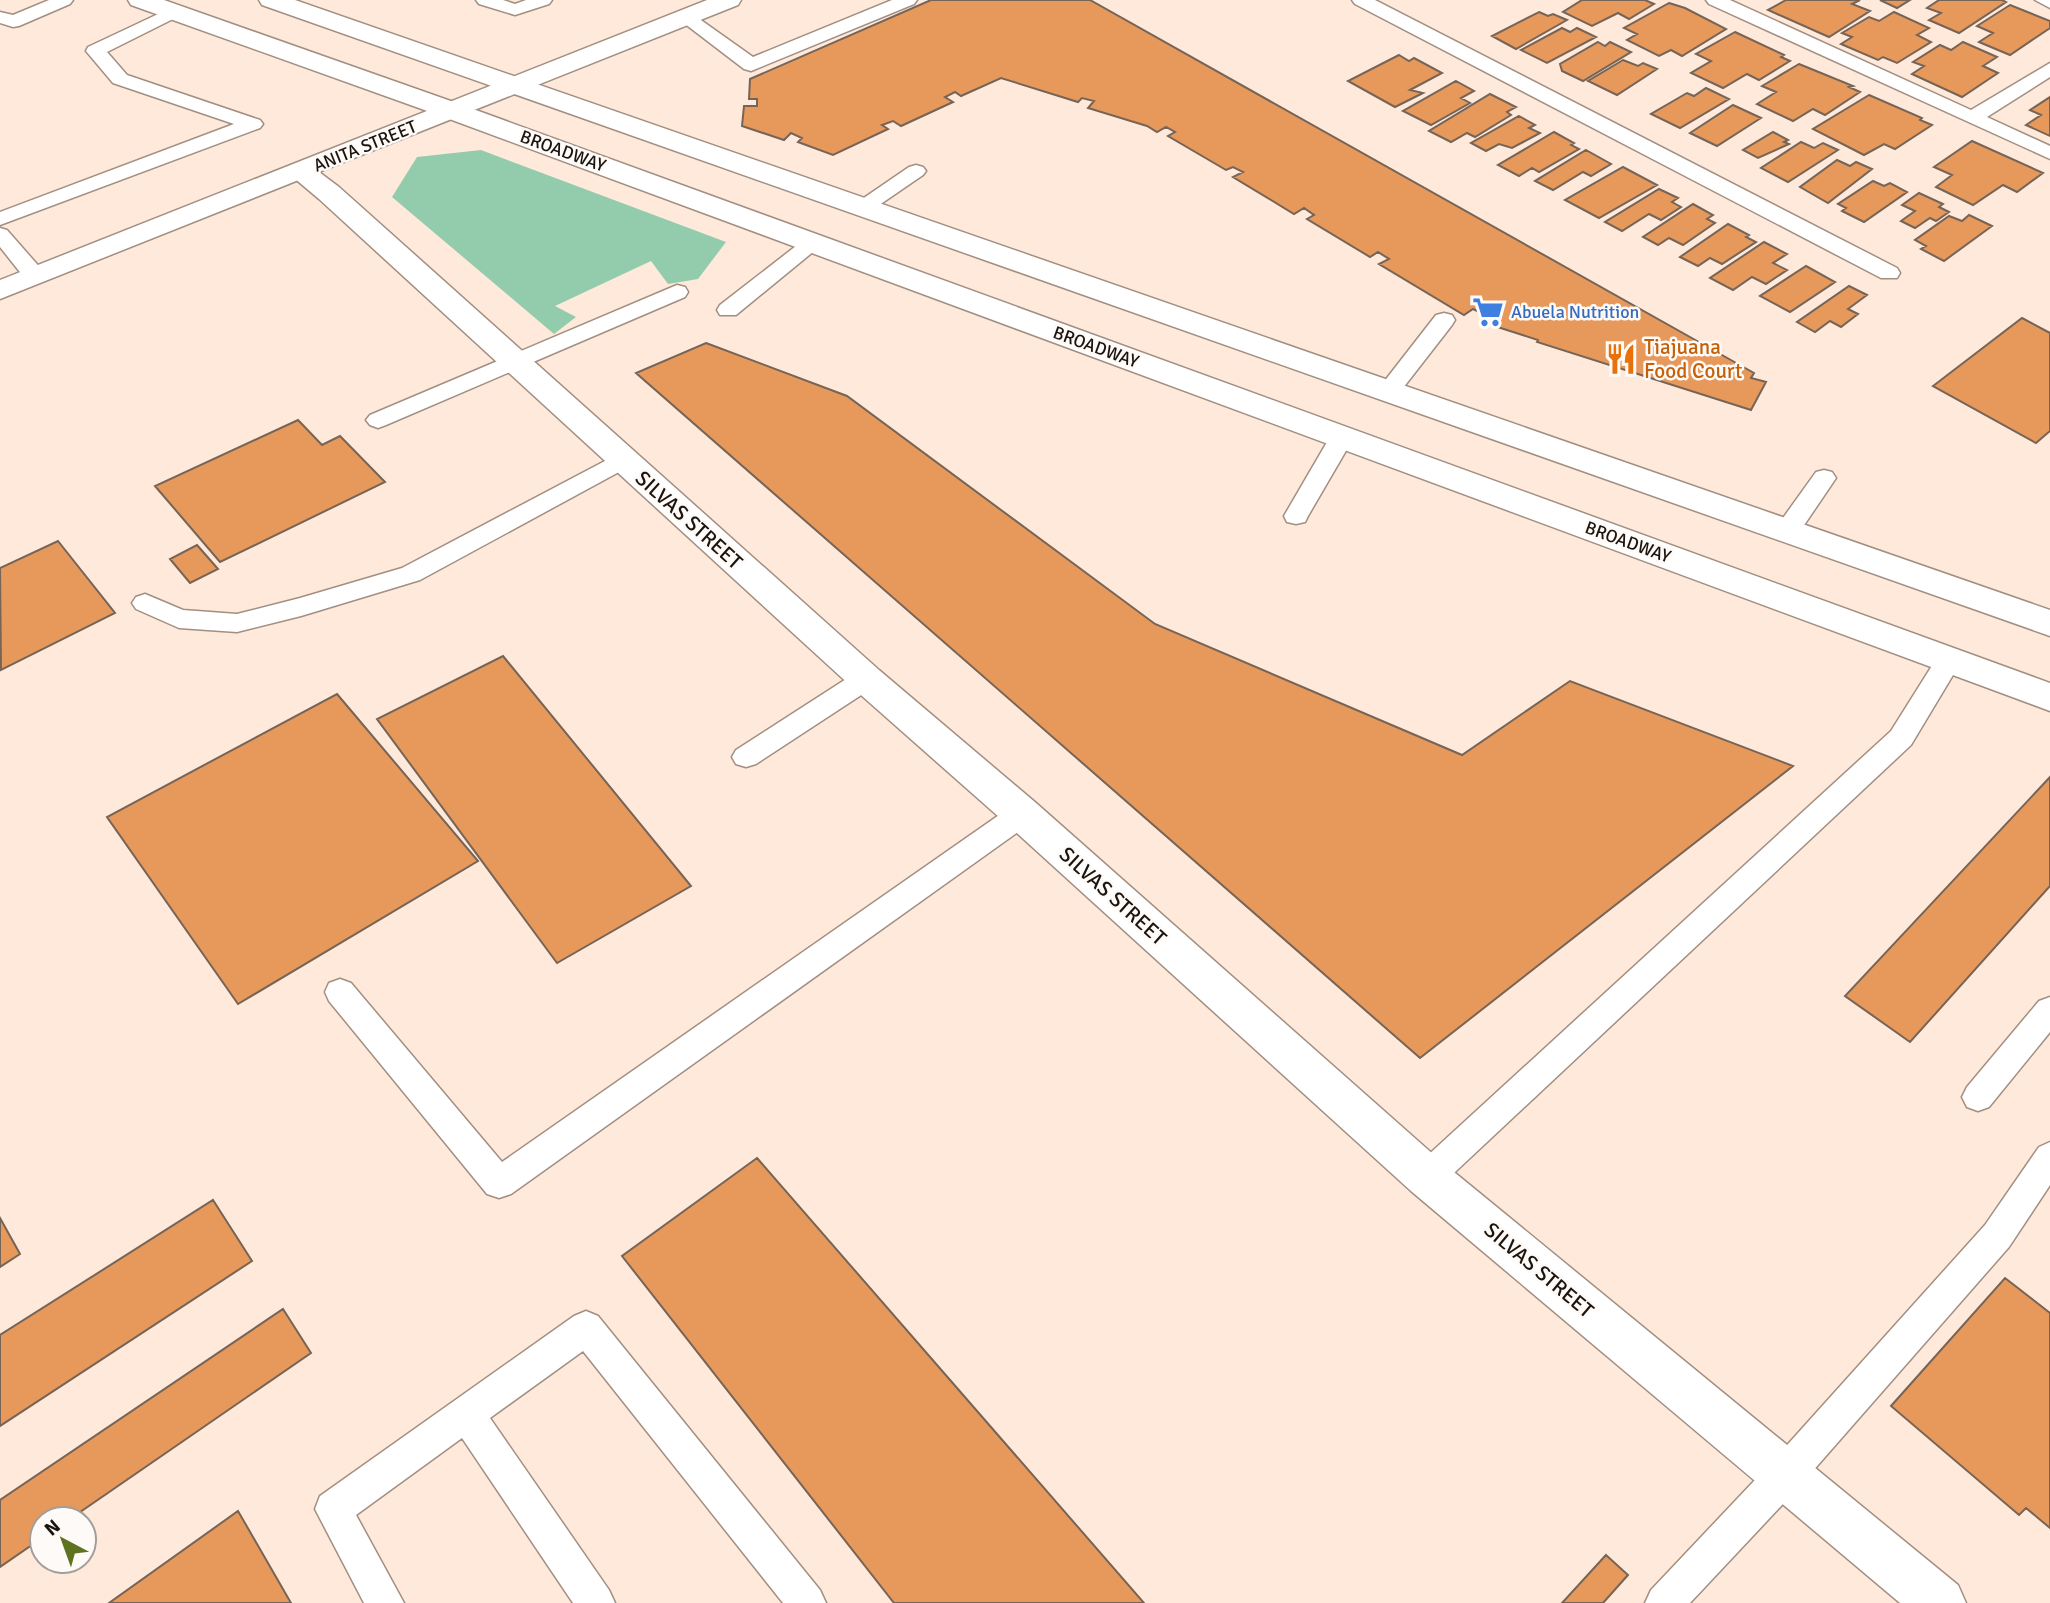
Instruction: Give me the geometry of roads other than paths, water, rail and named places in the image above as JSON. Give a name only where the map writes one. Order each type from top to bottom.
[{"type":"main road","name":"BROADWAY","points":[[140,0],[453,111],[2050,697]]},
{"type":"main road","points":[[271,0],[2050,623]]},
{"type":"main road","name":"ANITA STREET","points":[[0,290],[729,0]]},
{"type":"main road","name":"SILVAS STREET","points":[[301,172],[329,194],[866,680],[1022,814],[1427,1177],[1940,1603]]},
{"type":"main road","points":[[1342,437],[1388,392]]},
{"type":"lane","points":[[0,17],[13,22],[64,0]]},
{"type":"lane","points":[[485,0],[515,10],[543,0]]},
{"type":"lane","points":[[685,18],[751,65],[908,0]]},
{"type":"lane","points":[[1361,0],[1889,273]]},
{"type":"lane","points":[[1715,0],[2050,153]]},
{"type":"lane","points":[[2044,0],[2050,2]]},
{"type":"lane","points":[[0,219],[253,124],[120,79],[95,51],[173,12]]},
{"type":"lane","points":[[1972,118],[2050,69]]},
{"type":"lane","points":[[862,208],[916,171]]},
{"type":"lane","points":[[0,234],[35,276]]},
{"type":"lane","points":[[728,310],[811,243]]},
{"type":"lane","points":[[378,420],[677,292]]},
{"type":"lane","points":[[1388,392],[1444,320]]},
{"type":"lane","points":[[1296,516],[1342,437]]},
{"type":"lane","points":[[145,603],[179,619],[237,624],[301,607],[411,574],[622,460]]},
{"type":"lane","points":[[1787,531],[1824,478]]},
{"type":"lane","points":[[1427,1177],[1901,738],[1949,660]]},
{"type":"lane","points":[[746,757],[866,680]]},
{"type":"lane","points":[[340,992],[499,1183],[1022,814]]},
{"type":"lane","points":[[1978,1097],[2050,1010]]},
{"type":"lane","points":[[1664,1603],[1784,1476],[1997,1236],[2050,1157]]},
{"type":"lane","points":[[384,1603],[333,1509],[586,1328],[807,1603]]},
{"type":"lane","points":[[466,1414],[596,1603]]},
{"type":"place","name":"Abuela Nutrition","points":[[1488,312]]},
{"type":"place","name":"Tiajuana Food Court","points":[[1621,359]]}]
